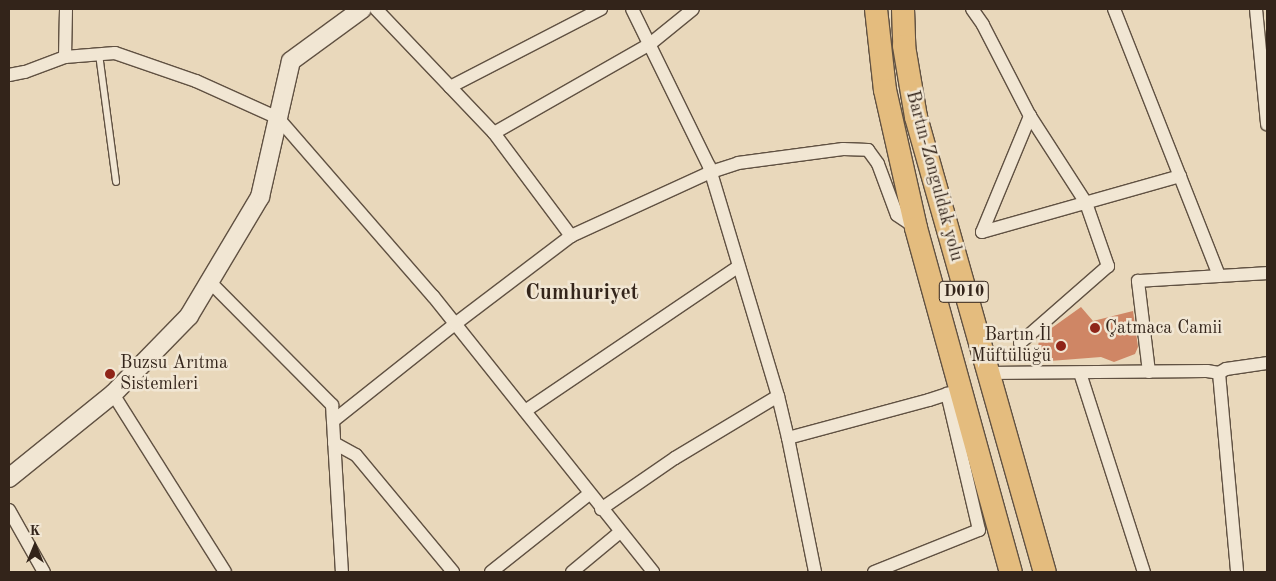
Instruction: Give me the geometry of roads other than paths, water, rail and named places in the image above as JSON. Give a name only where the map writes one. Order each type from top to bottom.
[{"type":"highway","name":"Bartın-Zonguldak yolu","points":[[876,9],[884,90],[954,392],[1008,570]]},
{"type":"highway","name":"Bartın-Zonguldak yolu","points":[[903,9],[904,46],[916,117],[987,374],[1045,572]]},
{"type":"main road","points":[[9,478],[113,394],[188,316],[260,197],[291,61],[362,9]]},
{"type":"street","points":[[65,57],[66,9]]},
{"type":"street","points":[[376,9],[494,134],[571,236]]},
{"type":"street","points":[[450,88],[602,9]]},
{"type":"street","points":[[632,9],[711,172],[778,396],[815,572]]},
{"type":"street","points":[[494,134],[650,44],[693,9]]},
{"type":"street","points":[[972,9],[983,24],[1030,116],[1086,203],[1108,266],[1020,343]]},
{"type":"street","points":[[1114,9],[1219,276]]},
{"type":"street","points":[[1256,9],[1265,84],[1267,124]]},
{"type":"street","points":[[9,75],[25,72],[65,57],[115,53],[187,78],[278,118],[455,324],[653,572]]},
{"type":"street","points":[[1030,116],[982,232],[1180,176]]},
{"type":"street","points":[[333,421],[455,324],[571,236],[711,172],[738,163],[843,149],[868,150],[878,164],[897,215],[916,228]]},
{"type":"street","points":[[525,411],[739,266]]},
{"type":"street","points":[[1149,372],[1138,281],[1267,273]]},
{"type":"street","points":[[209,281],[332,405],[342,572]]},
{"type":"street","points":[[987,374],[1080,372],[1219,373],[1226,369],[1267,363]]},
{"type":"street","points":[[1080,372],[1144,572]]},
{"type":"street","points":[[1219,373],[1237,572]]},
{"type":"street","points":[[788,438],[954,392],[979,530],[874,572]]},
{"type":"street","points":[[113,394],[225,572]]},
{"type":"street","points":[[601,509],[675,458],[778,396]]},
{"type":"street","points":[[334,442],[356,455],[453,572]]},
{"type":"street","points":[[491,572],[589,494]]},
{"type":"street","points":[[9,510],[44,572]]},
{"type":"street","points":[[572,572],[620,532]]},
{"type":"lane","points":[[99,54],[116,182]]},
{"type":"place","name":"Çatmaca Camii","points":[[1095,328]]},
{"type":"place","name":"Bartın İl Müftülüğü","points":[[1061,346]]},
{"type":"place","name":"Buzsu Arıtma Sistemleri","points":[[110,374]]},
{"type":"district","name":"Cumhuriyet","points":[[582,294]]}]
